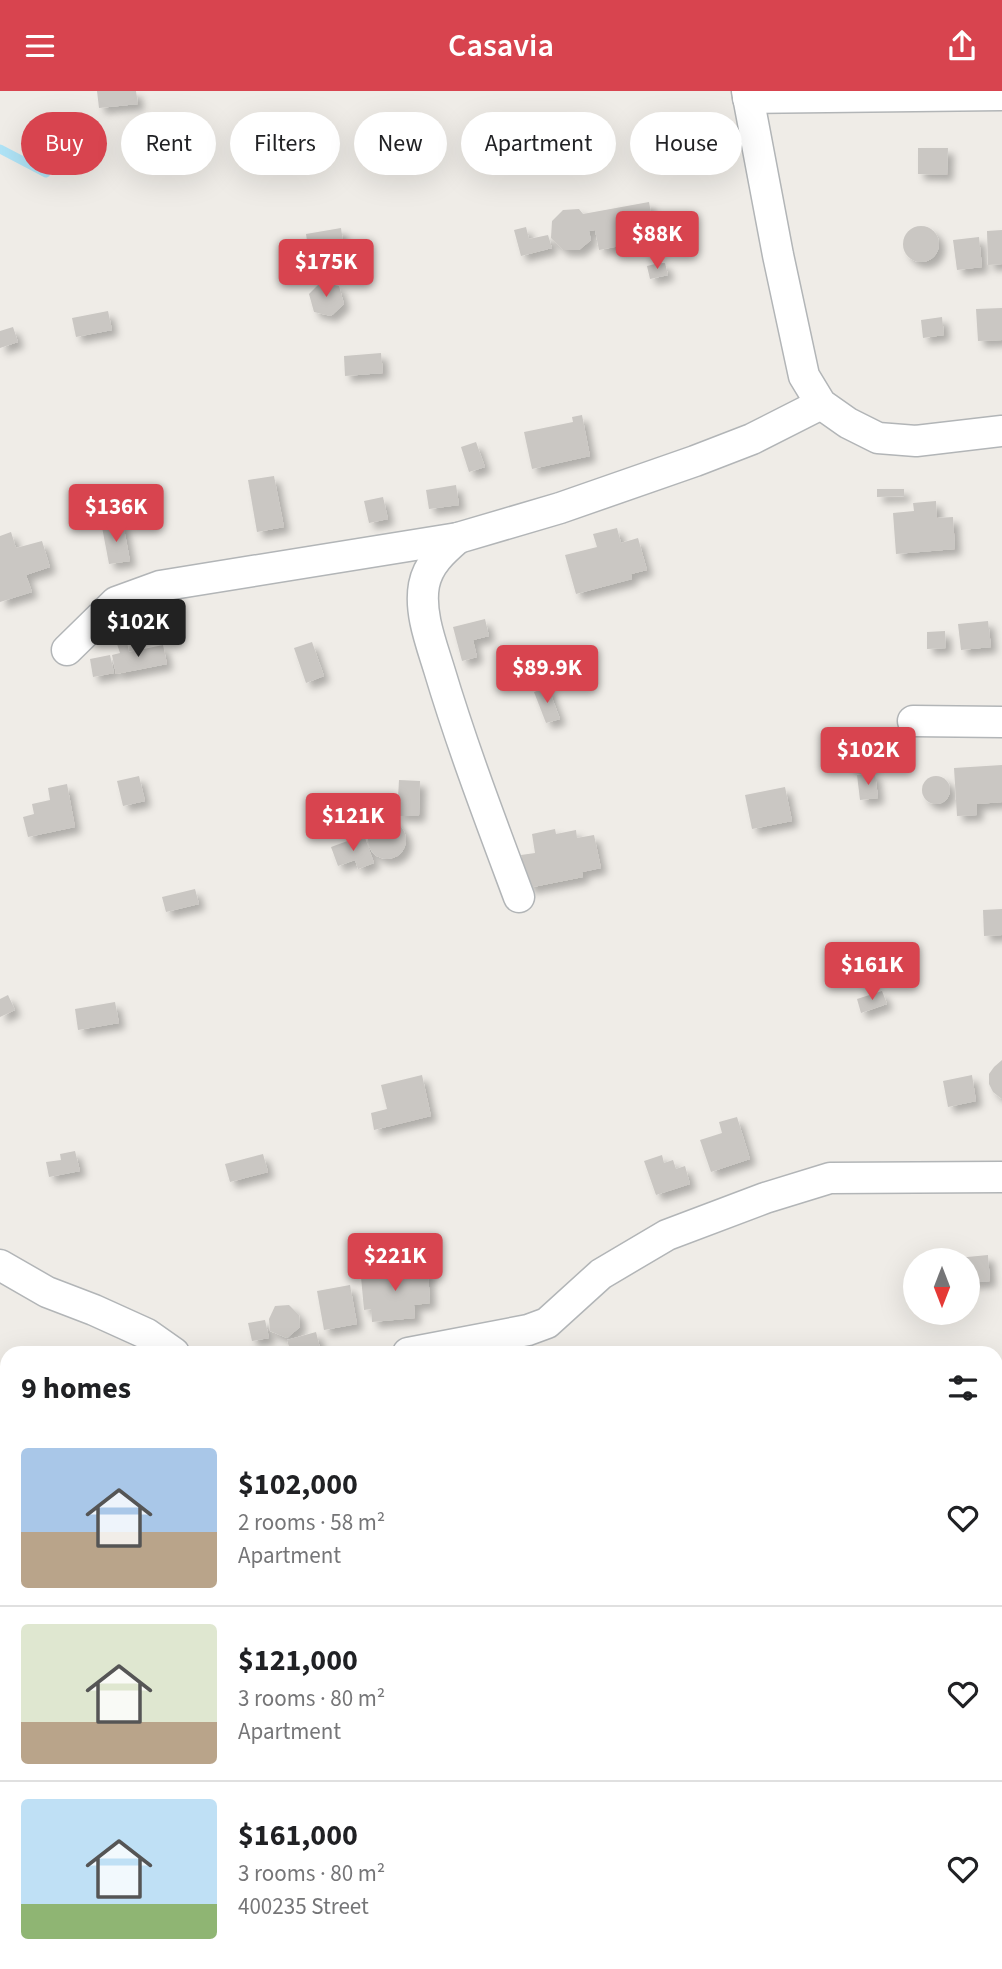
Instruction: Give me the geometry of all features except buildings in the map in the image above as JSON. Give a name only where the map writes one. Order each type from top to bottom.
[{"type":"street","points":[[1002,95],[748,95],[804,376],[821,404],[848,423],[878,438],[916,441],[1002,431]]},
{"type":"street","points":[[67,650],[116,602],[160,586],[458,538],[560,508],[695,461],[752,439],[821,404]]},
{"type":"street","points":[[458,538],[431,565],[426,578],[423,602],[426,620],[454,720],[519,898]]},
{"type":"street","points":[[913,720],[1002,722]]},
{"type":"street","points":[[445,1346],[528,1330],[547,1323],[601,1274],[667,1235],[765,1198],[830,1178],[1002,1177]]},
{"type":"street","points":[[0,1265],[47,1292],[147,1333],[165,1346]]},
{"type":"waterway","points":[[0,149],[21,160]]}]
